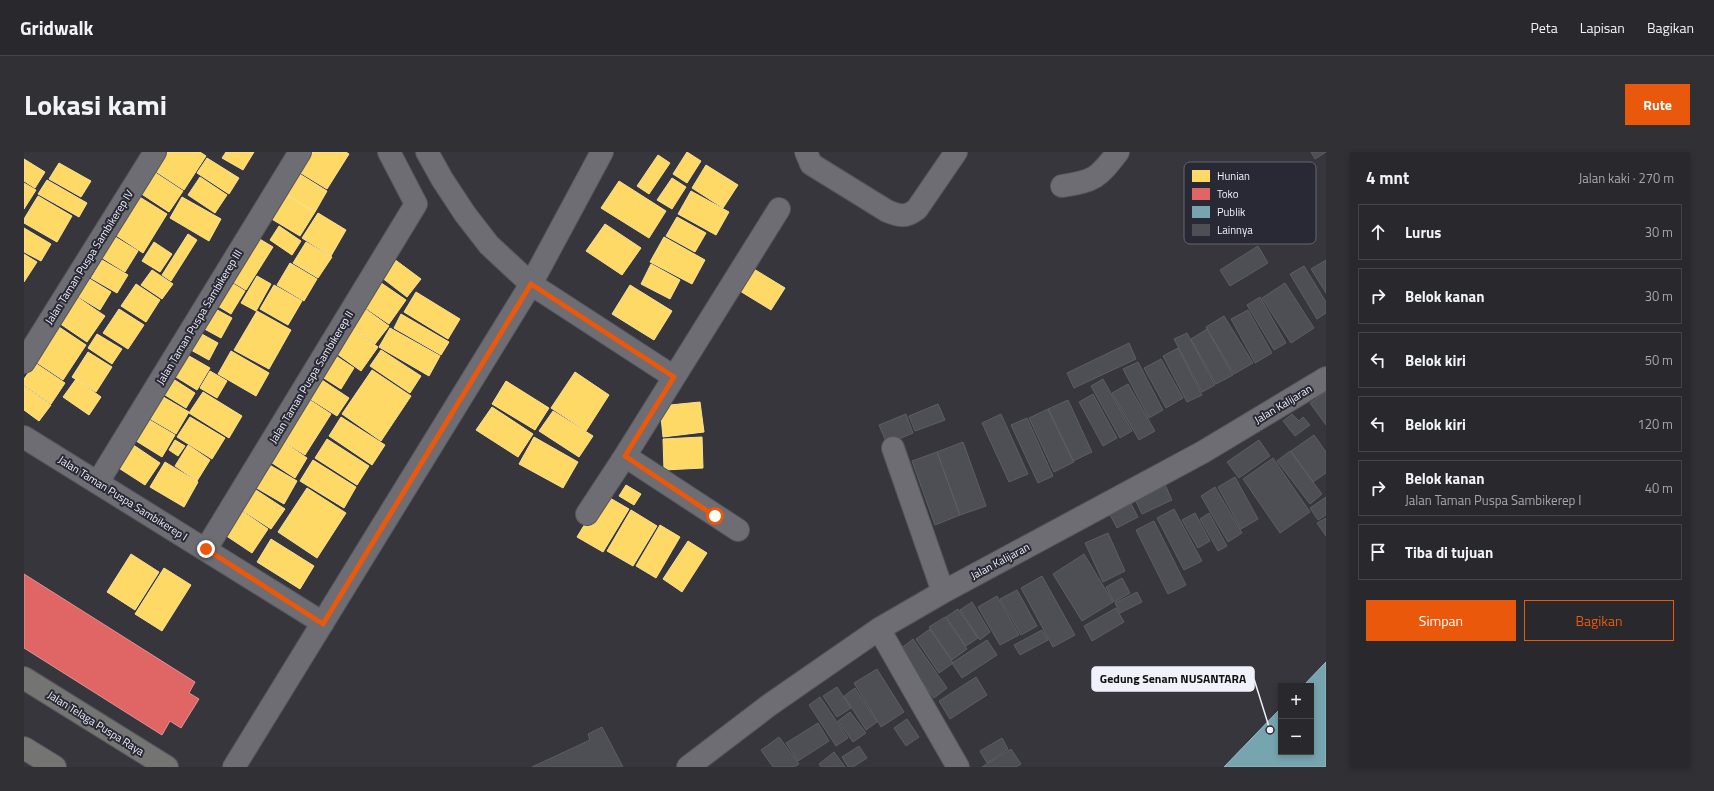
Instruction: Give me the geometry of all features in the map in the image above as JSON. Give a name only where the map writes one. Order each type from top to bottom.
[{"type":"main road","name":"Jalan Telaga Puspa Raya","points":[[24,678],[167,767]]},
{"type":"main road","points":[[24,748],[55,767]]},
{"type":"street","name":"Jalan Taman Puspa Sambikerep IV","points":[[24,362],[155,152]]},
{"type":"street","name":"Jalan Taman Puspa Sambikerep III","points":[[98,482],[300,152]]},
{"type":"street","name":"Jalan Taman Puspa Sambikerep II","points":[[206,549],[416,204],[389,152]]},
{"type":"street","points":[[427,152],[442,179],[488,245],[531,284],[674,377]]},
{"type":"street","points":[[234,767],[531,284],[602,152]]},
{"type":"street","points":[[806,152],[811,164],[887,211],[896,215],[904,216],[911,214],[917,209],[956,152]]},
{"type":"street","points":[[1062,186],[1086,182],[1095,178],[1118,152]]},
{"type":"street","points":[[587,514],[625,456],[779,209]]},
{"type":"street","name":"Jalan Kalijaran","points":[[688,767],[768,706],[879,629],[942,592],[1204,452],[1326,378]]},
{"type":"street","name":"Jalan Taman Puspa Sambikerep I","points":[[24,437],[206,549],[323,624]]},
{"type":"street","points":[[893,448],[942,592]]},
{"type":"street","points":[[625,456],[738,530]]},
{"type":"street","points":[[879,629],[958,767]]},
{"type":"building: Hunian","points":[[167,152],[200,152],[206,156],[184,190],[155,171]]},
{"type":"building: Hunian","points":[[226,152],[254,152],[243,170],[222,158]]},
{"type":"building: Hunian","points":[[301,152],[346,152],[349,154],[327,189],[291,167]]},
{"type":"building: Hunian","points":[[687,152],[701,161],[687,183],[673,174]]},
{"type":"building: Hunian","points":[[658,155],[670,163],[649,194],[637,186]]},
{"type":"building: Hunian","points":[[207,158],[239,178],[229,194],[197,173]]},
{"type":"building: Hunian","points":[[24,159],[45,172],[35,188],[24,181]]},
{"type":"building: Hunian","points":[[59,163],[91,181],[81,197],[49,179]]},
{"type":"building: Hunian","points":[[706,165],[738,185],[723,208],[692,188]]},
{"type":"building: Hunian","points":[[154,172],[183,191],[169,212],[140,193]]},
{"type":"building: Hunian","points":[[298,173],[327,191],[315,212],[285,194]]},
{"type":"building: Hunian","points":[[200,177],[227,195],[215,213],[188,195]]},
{"type":"building: Hunian","points":[[672,178],[686,187],[672,209],[657,200]]},
{"type":"building: Hunian","points":[[47,180],[87,203],[79,217],[38,194]]},
{"type":"building: Hunian","points":[[619,181],[666,211],[649,238],[601,208]]},
{"type":"building: Hunian","points":[[24,183],[36,190],[24,209]]},
{"type":"building: Hunian","points":[[691,191],[729,212],[716,235],[678,214]]},
{"type":"building: Hunian","points":[[285,194],[315,212],[300,236],[270,218]]},
{"type":"building: Hunian","points":[[38,196],[72,216],[57,242],[24,223],[24,219]]},
{"type":"building: Hunian","points":[[138,196],[167,214],[143,253],[114,234]]},
{"type":"building: Hunian","points":[[182,197],[221,219],[209,241],[170,218]]},
{"type":"building: Hunian","points":[[318,213],[346,230],[331,256],[302,238]]},
{"type":"building: Hunian","points":[[677,217],[706,233],[695,252],[666,236]]},
{"type":"building: Hunian","points":[[605,224],[641,248],[622,275],[586,251]]},
{"type":"building: Hunian","points":[[279,226],[301,241],[292,255],[270,240]]},
{"type":"building: Hunian","points":[[24,228],[51,244],[41,261],[24,252]]},
{"type":"building: Hunian","points":[[188,234],[197,240],[171,281],[162,275]]},
{"type":"building: Hunian","points":[[112,235],[138,251],[125,272],[99,256]]},
{"type":"building: Hunian","points":[[664,237],[705,260],[692,284],[650,262]]},
{"type":"building: Hunian","points":[[258,238],[273,247],[246,290],[231,281]]},
{"type":"building: Hunian","points":[[154,242],[172,254],[160,272],[142,261]]},
{"type":"building: Hunian","points":[[306,242],[332,257],[318,278],[293,263]]},
{"type":"building: Hunian","points":[[24,254],[37,262],[24,282]]},
{"type":"building: Hunian","points":[[390,256],[421,279],[407,297],[377,274]]},
{"type":"building: Hunian","points":[[102,260],[128,275],[117,293],[91,278]]},
{"type":"building: Hunian","points":[[290,263],[317,279],[304,301],[277,285]]},
{"type":"building: Hunian","points":[[651,264],[680,280],[670,299],[641,284]]},
{"type":"building: Hunian","points":[[749,266],[785,288],[771,310],[735,288]]},
{"type":"building: Hunian","points":[[152,270],[173,284],[162,299],[141,285]]},
{"type":"building: Hunian","points":[[257,276],[271,284],[256,311],[241,303]]},
{"type":"building: Hunian","points":[[88,278],[111,292],[100,310],[77,296]]},
{"type":"building: Hunian","points":[[374,278],[406,300],[389,324],[357,302]]},
{"type":"building: Hunian","points":[[230,282],[245,291],[231,314],[216,305]]},
{"type":"building: Hunian","points":[[136,284],[160,300],[146,322],[121,306]]},
{"type":"building: Hunian","points":[[274,285],[302,301],[288,325],[260,309]]},
{"type":"building: Hunian","points":[[630,285],[672,311],[654,340],[612,314]]},
{"type":"building: Hunian","points":[[416,292],[460,319],[448,339],[404,312]]},
{"type":"building: Hunian","points":[[77,297],[105,316],[87,342],[59,323]]},
{"type":"building: Hunian","points":[[210,306],[232,318],[221,338],[199,326]]},
{"type":"building: Hunian","points":[[361,306],[389,326],[375,344],[348,325]]},
{"type":"building: Hunian","points":[[119,309],[144,325],[128,349],[103,333]]},
{"type":"building: Hunian","points":[[257,311],[291,330],[269,369],[234,350]]},
{"type":"building: Hunian","points":[[401,314],[449,342],[441,355],[394,328]]},
{"type":"building: Hunian","points":[[59,327],[86,345],[63,380],[36,362]]},
{"type":"building: Hunian","points":[[350,327],[378,347],[361,371],[333,351]]},
{"type":"building: Hunian","points":[[390,328],[440,356],[429,376],[379,347]]},
{"type":"building: Hunian","points":[[200,333],[218,343],[209,360],[191,350]]},
{"type":"building: Hunian","points":[[97,334],[122,349],[112,364],[88,348]]},
{"type":"building: Hunian","points":[[381,350],[421,376],[410,393],[370,366]]},
{"type":"building: Hunian","points":[[231,351],[269,373],[256,396],[218,374]]},
{"type":"building: Hunian","points":[[88,352],[112,367],[96,392],[72,377]]},
{"type":"building: Hunian","points":[[184,353],[210,368],[197,390],[171,374]]},
{"type":"building: Hunian","points":[[333,354],[354,368],[341,389],[319,375]]},
{"type":"building: Hunian","points":[[35,363],[65,383],[51,404],[24,385],[24,379]]},
{"type":"building: Hunian","points":[[372,370],[411,396],[381,441],[342,414]]},
{"type":"building: Hunian","points":[[210,371],[227,381],[217,398],[200,388]]},
{"type":"building: Hunian","points":[[575,372],[609,395],[586,431],[551,408]]},
{"type":"building: Hunian","points":[[167,375],[195,393],[186,408],[157,390]]},
{"type":"building: Hunian","points":[[319,378],[349,398],[337,416],[307,397]]},
{"type":"building: Hunian","points":[[76,379],[101,397],[89,415],[63,397]]},
{"type":"building: Hunian","points":[[506,381],[549,408],[535,430],[492,404]]},
{"type":"building: Hunian","points":[[24,386],[51,405],[39,421],[24,410]]},
{"type":"building: Hunian","points":[[203,392],[242,416],[229,438],[189,413]]},
{"type":"building: Hunian","points":[[160,395],[189,412],[176,434],[147,417]]},
{"type":"building: Hunian","points":[[305,397],[331,414],[305,455],[278,438]]},
{"type":"building: Hunian","points":[[700,402],[704,432],[663,437],[660,406]]},
{"type":"building: Hunian","points":[[492,407],[533,434],[518,457],[476,430]]},
{"type":"building: Hunian","points":[[553,411],[593,436],[579,457],[539,431]]},
{"type":"building: Hunian","points":[[190,417],[225,438],[212,459],[177,437]]},
{"type":"building: Hunian","points":[[341,417],[385,445],[372,465],[329,436]]},
{"type":"building: Hunian","points":[[146,418],[175,435],[162,457],[133,439]]},
{"type":"building: Hunian","points":[[276,437],[307,458],[295,478],[263,457]]},
{"type":"building: Hunian","points":[[534,437],[578,462],[563,488],[519,464]]},
{"type":"building: Hunian","points":[[702,437],[703,468],[664,470],[663,439]]},
{"type":"building: Hunian","points":[[327,439],[369,466],[357,485],[315,458]]},
{"type":"building: Hunian","points":[[175,440],[185,446],[178,456],[169,450]]},
{"type":"building: Hunian","points":[[129,442],[160,463],[145,485],[114,465]]},
{"type":"building: Hunian","points":[[188,445],[210,460],[197,481],[175,466]]},
{"type":"building: Hunian","points":[[261,460],[297,481],[284,504],[248,483]]},
{"type":"building: Hunian","points":[[313,460],[356,487],[344,508],[300,481]]},
{"type":"building: Hunian","points":[[165,462],[198,482],[184,507],[150,487]]},
{"type":"building: Hunian","points":[[626,485],[641,494],[634,505],[619,496]]},
{"type":"building: Hunian","points":[[250,486],[285,509],[271,529],[237,507]]},
{"type":"building: Hunian","points":[[307,488],[346,513],[317,558],[278,532]]},
{"type":"building: Hunian","points":[[603,494],[629,509],[603,552],[577,537]]},
{"type":"building: Hunian","points":[[236,507],[268,529],[252,553],[219,531]]},
{"type":"building: Hunian","points":[[631,510],[657,526],[633,566],[607,551]]},
{"type":"building: Hunian","points":[[660,525],[680,537],[656,578],[636,566]]},
{"type":"building: Hunian","points":[[271,539],[314,566],[300,589],[257,562]]},
{"type":"building: Hunian","points":[[688,541],[707,553],[682,592],[663,579]]},
{"type":"building: Hunian","points":[[131,554],[159,572],[135,610],[107,592]]},
{"type":"building: Hunian","points":[[164,568],[191,585],[162,631],[135,614]]},
{"type":"building: Toko","points":[[24,574],[195,682],[189,693],[199,699],[181,728],[170,721],[162,735],[24,648]]},
{"type":"building: Publik","points":[[1326,662],[1326,767],[1224,767],[1278,711],[1278,755],[1314,755],[1314,683],[1306,683]]},
{"type":"building: Lainnya","points":[[1311,152],[1326,152],[1315,159]]},
{"type":"building: Lainnya","points":[[1258,246],[1268,263],[1230,286],[1220,270]]},
{"type":"building: Lainnya","points":[[1326,260],[1326,293],[1311,269]]},
{"type":"building: Lainnya","points":[[1304,266],[1326,302],[1326,313],[1317,319],[1290,274]]},
{"type":"building: Lainnya","points":[[1285,283],[1314,328],[1291,343],[1262,298]]},
{"type":"building: Lainnya","points":[[1260,297],[1286,343],[1274,350],[1247,305]]},
{"type":"building: Lainnya","points":[[1248,310],[1272,353],[1255,363],[1231,319]]},
{"type":"building: Lainnya","points":[[1224,316],[1253,363],[1234,374],[1206,327]]},
{"type":"building: Lainnya","points":[[1207,329],[1233,375],[1216,384],[1191,339]]},
{"type":"building: Lainnya","points":[[1187,333],[1215,385],[1202,392],[1174,339]]},
{"type":"building: Lainnya","points":[[1129,343],[1136,359],[1074,388],[1067,373]]},
{"type":"building: Lainnya","points":[[1178,348],[1202,395],[1187,402],[1163,356]]},
{"type":"building: Lainnya","points":[[1161,359],[1183,398],[1166,408],[1144,368]]},
{"type":"building: Lainnya","points":[[1138,362],[1163,410],[1149,418],[1123,369]]},
{"type":"building: Lainnya","points":[[1103,379],[1132,431],[1120,438],[1091,386]]},
{"type":"building: Lainnya","points":[[1128,384],[1155,431],[1139,440],[1112,393]]},
{"type":"building: Lainnya","points":[[1326,392],[1326,425],[1310,403]]},
{"type":"building: Lainnya","points":[[1093,394],[1117,438],[1103,446],[1079,402]]},
{"type":"building: Lainnya","points":[[1068,400],[1092,452],[1073,461],[1048,409]]},
{"type":"building: Lainnya","points":[[938,404],[945,420],[915,431],[909,416]]},
{"type":"building: Lainnya","points":[[1048,409],[1074,462],[1054,472],[1029,418]]},
{"type":"building: Lainnya","points":[[906,414],[913,433],[887,444],[879,425]]},
{"type":"building: Lainnya","points":[[1001,414],[1028,474],[1009,482],[982,423]]},
{"type":"building: Lainnya","points":[[1292,414],[1299,421],[1303,417],[1310,425],[1295,436],[1283,421]]},
{"type":"building: Lainnya","points":[[1027,418],[1053,476],[1038,483],[1011,425]]},
{"type":"building: Lainnya","points":[[1314,435],[1326,452],[1326,473],[1313,482],[1291,451]]},
{"type":"building: Lainnya","points":[[1259,440],[1270,456],[1239,478],[1227,462]]},
{"type":"building: Lainnya","points":[[963,442],[986,506],[960,515],[937,452]]},
{"type":"building: Lainnya","points":[[1290,451],[1322,494],[1310,504],[1277,461]]},
{"type":"building: Lainnya","points":[[937,452],[960,515],[935,525],[912,461]]},
{"type":"building: Lainnya","points":[[1273,458],[1310,512],[1280,533],[1243,479]]},
{"type":"building: Lainnya","points":[[1235,477],[1258,519],[1241,529],[1218,487]]},
{"type":"building: Lainnya","points":[[1162,478],[1172,500],[1142,514],[1132,493]]},
{"type":"building: Lainnya","points":[[1215,487],[1242,533],[1228,542],[1201,496]]},
{"type":"building: Lainnya","points":[[1127,496],[1138,517],[1117,528],[1106,507]]},
{"type":"building: Lainnya","points":[[1326,497],[1326,515],[1318,520],[1310,508]]},
{"type":"building: Lainnya","points":[[1174,509],[1202,561],[1184,570],[1157,518]]},
{"type":"building: Lainnya","points":[[1195,513],[1210,541],[1198,548],[1182,520]]},
{"type":"building: Lainnya","points":[[1209,513],[1227,546],[1218,551],[1200,519]]},
{"type":"building: Lainnya","points":[[1326,518],[1326,536],[1317,523]]},
{"type":"building: Lainnya","points":[[1154,521],[1186,585],[1168,594],[1136,530]]},
{"type":"building: Lainnya","points":[[1108,533],[1125,571],[1103,582],[1085,543]]},
{"type":"building: Lainnya","points":[[1084,554],[1113,602],[1082,621],[1053,574]]},
{"type":"building: Lainnya","points":[[1042,576],[1075,635],[1053,647],[1021,588]]},
{"type":"building: Lainnya","points":[[1122,578],[1130,593],[1114,602],[1106,587]]},
{"type":"building: Lainnya","points":[[1017,590],[1037,626],[1021,635],[1000,599]]},
{"type":"building: Lainnya","points":[[1137,592],[1142,602],[1120,613],[1115,603]]},
{"type":"building: Lainnya","points":[[997,596],[1019,635],[1000,645],[978,607]]},
{"type":"building: Lainnya","points":[[972,602],[990,632],[980,640],[960,610]]},
{"type":"building: Lainnya","points":[[1116,608],[1124,622],[1092,641],[1084,626]]},
{"type":"building: Lainnya","points":[[958,609],[978,638],[966,646],[946,617]]},
{"type":"building: Lainnya","points":[[945,617],[967,649],[952,660],[929,627]]},
{"type":"building: Lainnya","points":[[930,629],[953,663],[939,673],[916,639]]},
{"type":"building: Lainnya","points":[[1042,630],[1048,640],[1020,655],[1014,645]]},
{"type":"building: Lainnya","points":[[913,639],[947,688],[934,698],[899,650]]},
{"type":"building: Lainnya","points":[[987,640],[997,655],[962,678],[952,663]]},
{"type":"building: Lainnya","points":[[877,669],[904,712],[881,727],[854,683]]},
{"type":"building: Lainnya","points":[[976,677],[987,695],[950,719],[939,701]]},
{"type":"building: Lainnya","points":[[837,687],[851,708],[837,717],[823,696]]},
{"type":"building: Lainnya","points":[[855,688],[877,722],[866,730],[844,696]]},
{"type":"building: Lainnya","points":[[820,697],[848,738],[836,746],[809,705]]},
{"type":"building: Lainnya","points":[[850,712],[866,733],[853,742],[838,721]]},
{"type":"building: Lainnya","points":[[907,719],[919,737],[906,746],[894,728]]},
{"type":"building: Lainnya","points":[[818,723],[829,741],[798,761],[786,743]]},
{"type":"building: Lainnya","points":[[602,727],[623,767],[532,767],[590,740],[588,734]]},
{"type":"building: Lainnya","points":[[779,737],[799,764],[794,767],[773,767],[761,750]]},
{"type":"building: Lainnya","points":[[1002,738],[1008,749],[987,763],[980,751]]},
{"type":"building: Lainnya","points":[[859,746],[867,758],[853,767],[848,767],[842,757]]},
{"type":"building: Lainnya","points":[[1011,749],[1021,764],[1016,767],[982,767]]},
{"type":"building: Lainnya","points":[[834,752],[845,767],[821,767],[819,764]]},
{"type":"place","name":"Gedung Senam NUSANTARA","points":[[1270,730]]},
{"type":"route","points":[[206,549],[323,624],[531,284],[674,377],[625,456],[715,516]]}]
